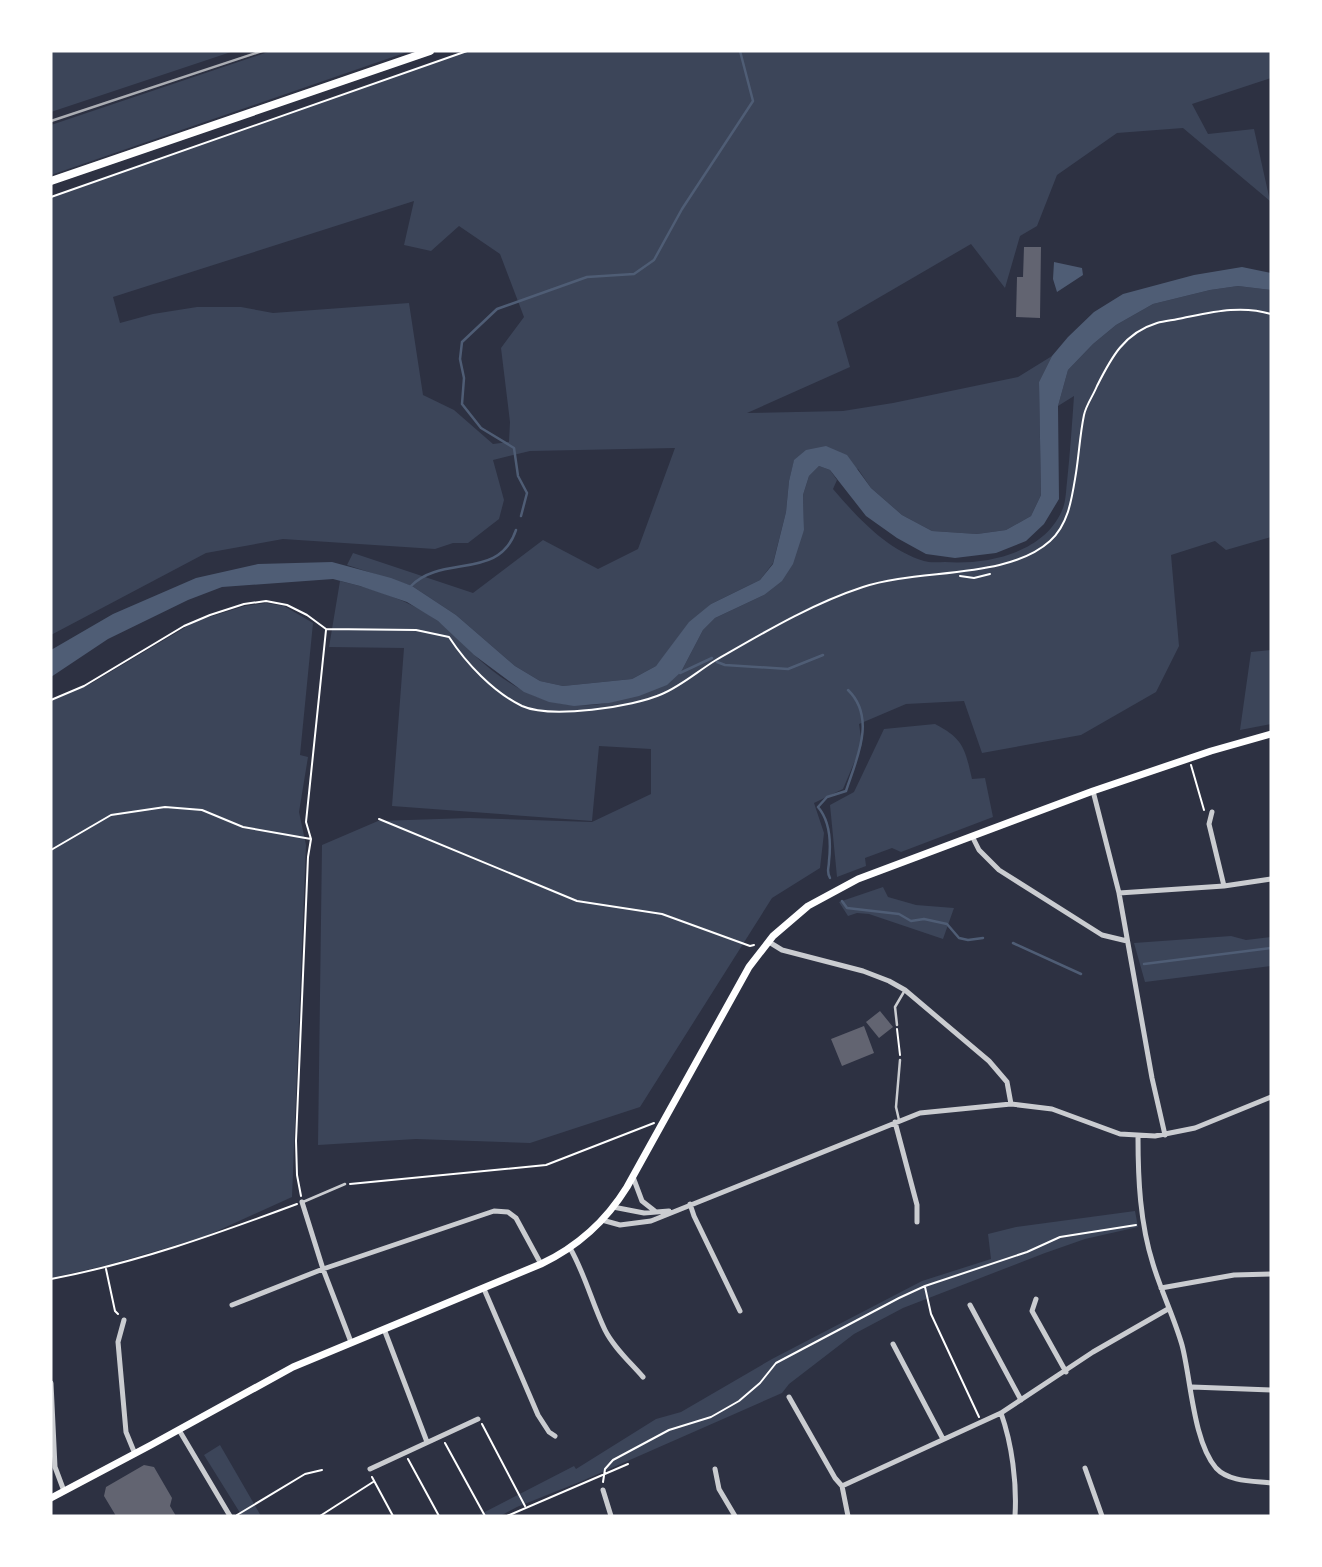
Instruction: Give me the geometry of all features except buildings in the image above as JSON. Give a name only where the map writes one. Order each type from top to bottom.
[{"type":"main road","points":[[51,181],[430,51]]},
{"type":"main road","points":[[51,1498],[282,1372],[484,1289],[570,1248],[614,1207],[665,1122],[743,979],[769,942],[801,911],[838,888],[1093,790],[1189,757],[1271,734]]},
{"type":"street","points":[[1093,790],[1119,893],[1152,1078],[1165,1135]]},
{"type":"street","points":[[1212,813],[1209,824],[1224,886]]},
{"type":"street","points":[[972,836],[979,850],[999,870],[1102,935],[1128,941]]},
{"type":"street","points":[[1119,893],[1224,886],[1271,879]]},
{"type":"street","points":[[769,942],[782,950],[876,976],[905,990],[1000,1073],[1007,1082],[1011,1104]]},
{"type":"street","points":[[602,1220],[620,1225],[644,1223],[920,1112],[1011,1104],[1052,1109],[1101,1128],[1138,1137],[1165,1135],[1195,1128],[1271,1097]]},
{"type":"street","points":[[897,1121],[917,1205],[917,1222]]},
{"type":"street","points":[[1138,1137],[1143,1223],[1152,1261],[1181,1342],[1197,1422],[1206,1452],[1217,1469],[1233,1478],[1271,1483]]},
{"type":"street","points":[[633,1177],[642,1201],[656,1212]]},
{"type":"street","points":[[302,1202],[323,1269],[351,1342]]},
{"type":"street","points":[[690,1204],[740,1311]]},
{"type":"street","points":[[614,1207],[636,1212],[672,1211]]},
{"type":"street","points":[[232,1305],[323,1269],[456,1223],[501,1211],[516,1218],[541,1264]]},
{"type":"street","points":[[570,1248],[606,1332],[618,1350],[643,1377]]},
{"type":"street","points":[[1161,1288],[1234,1275],[1271,1274]]},
{"type":"street","points":[[484,1289],[538,1415],[549,1433],[555,1436]]},
{"type":"street","points":[[1036,1299],[1032,1311],[1066,1371]]},
{"type":"street","points":[[970,1305],[1021,1400]]},
{"type":"street","points":[[842,1486],[1001,1413],[1093,1352],[1168,1309]]},
{"type":"street","points":[[124,1320],[118,1342],[126,1432],[135,1454]]},
{"type":"street","points":[[384,1329],[427,1442]]},
{"type":"street","points":[[893,1344],[943,1439]]},
{"type":"street","points":[[51,1383],[55,1467],[64,1491]]},
{"type":"street","points":[[1192,1387],[1271,1390]]},
{"type":"street","points":[[789,1397],[842,1486],[848,1516]]},
{"type":"street","points":[[1001,1413],[1006,1428],[1013,1478],[1015,1516]]},
{"type":"street","points":[[370,1469],[478,1419]]},
{"type":"street","points":[[179,1430],[230,1516]]},
{"type":"street","points":[[1085,1468],[1102,1516]]},
{"type":"street","points":[[715,1469],[719,1489],[734,1516]]},
{"type":"street","points":[[603,1490],[611,1516]]},
{"type":"lane","points":[[897,1025],[895,1007],[905,990]]},
{"type":"lane","points":[[897,1121],[900,1060]]},
{"type":"lane","points":[[302,1202],[345,1184]]},
{"type":"path","points":[[51,197],[467,51]]},
{"type":"path","points":[[51,700],[84,685],[184,626],[244,604],[266,601],[287,605],[326,629],[416,630],[449,637],[482,675],[508,698],[524,707],[586,711],[639,702],[663,694],[714,661],[807,609],[839,595],[866,586],[922,574],[995,567],[1017,561],[1049,542],[1063,526],[1073,495],[1085,413],[1116,350],[1155,323],[1229,309],[1271,314]]},
{"type":"path","points":[[960,576],[974,578],[990,573]]},
{"type":"path","points":[[51,1279],[106,1269],[205,1238],[302,1202],[297,1175],[296,1140],[310,839],[306,822],[326,629]]},
{"type":"path","points":[[1189,757],[1203,810],[1212,813]]},
{"type":"path","points":[[51,850],[111,815],[165,807],[202,810],[243,827],[310,839]]},
{"type":"path","points":[[379,819],[577,901],[662,914],[750,946],[769,942]]},
{"type":"path","points":[[897,1025],[900,1060]]},
{"type":"path","points":[[345,1184],[546,1166],[651,1123],[665,1122]]},
{"type":"path","points":[[603,1490],[605,1469],[613,1460],[669,1430],[711,1418],[739,1401],[760,1383],[776,1363],[925,1286],[1027,1252],[1060,1237],[1143,1223]]},
{"type":"path","points":[[106,1269],[115,1311],[124,1320]]},
{"type":"path","points":[[925,1286],[931,1314],[981,1421]]},
{"type":"path","points":[[478,1419],[526,1507]]},
{"type":"path","points":[[441,1436],[485,1516]]},
{"type":"path","points":[[404,1453],[439,1516]]},
{"type":"path","points":[[507,1516],[628,1464]]},
{"type":"path","points":[[235,1516],[305,1475],[322,1470]]},
{"type":"path","points":[[320,1516],[373,1482],[393,1516]]},
{"type":"shaded area","points":[[51,51],[234,51],[51,112]]},
{"type":"shaded area","points":[[271,51],[410,51],[51,175],[51,125]]},
{"type":"shaded area","points":[[467,51],[1271,51],[1271,78],[1192,104],[1208,134],[1254,129],[1270,201],[1183,128],[1117,133],[1057,175],[1037,226],[1020,236],[1005,288],[971,244],[837,322],[850,367],[747,413],[843,411],[893,403],[1018,377],[1052,356],[1039,382],[1041,495],[1031,516],[1006,530],[977,534],[932,531],[902,515],[871,488],[858,469],[794,461],[786,512],[773,563],[760,580],[711,604],[656,666],[632,679],[563,686],[540,681],[515,666],[456,615],[412,586],[347,565],[353,553],[473,593],[543,540],[598,569],[638,549],[675,448],[530,451],[493,460],[504,500],[499,519],[468,543],[453,543],[435,549],[283,539],[206,553],[51,635],[51,197]],"holes":[[[414,201],[404,245],[431,251],[459,226],[500,254],[524,317],[501,348],[510,422],[509,442],[493,444],[454,410],[423,395],[409,303],[273,313],[241,307],[197,307],[120,323],[113,297]]]},
{"type":"shaded area","points":[[1054,262],[1082,268],[1083,275],[1057,292],[1053,279]]},
{"type":"shaded area","points":[[1242,267],[1271,273],[1271,290],[1238,286],[1153,304],[1116,325],[1068,370],[1058,406],[1059,499],[1044,524],[1026,541],[996,553],[955,558],[926,554],[866,516],[830,470],[819,466],[809,476],[803,495],[804,530],[793,564],[782,581],[764,595],[715,618],[703,630],[681,672],[667,685],[639,696],[609,703],[574,706],[549,702],[524,692],[474,655],[438,621],[407,602],[333,579],[222,587],[188,600],[108,639],[51,677],[51,650],[113,614],[196,578],[258,564],[332,562],[412,586],[456,615],[515,666],[540,681],[563,686],[632,679],[656,666],[689,622],[711,604],[760,580],[773,564],[786,512],[794,460],[806,450],[826,446],[847,455],[871,488],[902,515],[932,531],[977,534],[1006,530],[1031,516],[1041,495],[1039,382],[1052,356],[1068,337],[1094,312],[1123,294],[1194,275]]},
{"type":"shaded area","points":[[1238,286],[1271,290],[1271,537],[1226,550],[1215,541],[1171,555],[1179,646],[1156,692],[1081,735],[982,753],[964,701],[906,704],[859,724],[862,744],[843,789],[814,803],[824,833],[820,868],[772,898],[640,1107],[530,1143],[416,1139],[318,1145],[322,845],[378,821],[469,818],[592,822],[651,794],[651,749],[599,746],[592,821],[392,806],[404,648],[329,647],[340,581],[391,596],[427,614],[443,625],[488,667],[534,696],[569,705],[615,701],[681,672],[703,630],[715,618],[764,595],[804,530],[803,495],[809,476],[819,466],[830,470],[837,480],[833,489],[863,521],[885,541],[910,556],[929,562],[979,561],[1013,553],[1029,546],[1055,523],[1065,502],[1074,396],[1058,406],[1068,370],[1116,325],[1153,304]]},
{"type":"shaded area","points":[[266,603],[284,606],[313,623],[300,755],[308,757],[299,812],[306,845],[292,1197],[204,1237],[108,1265],[51,1278],[51,701],[92,683],[196,621],[245,606]]},
{"type":"shaded area","points":[[1271,650],[1271,724],[1240,730],[1251,652]]},
{"type":"shaded area","points":[[935,724],[958,740],[972,779],[985,778],[993,817],[901,852],[892,848],[865,858],[866,866],[837,877],[830,805],[854,792],[884,729]]},
{"type":"shaded area","points":[[883,887],[888,897],[916,905],[954,908],[943,939],[869,914],[857,913],[848,916],[839,902]]},
{"type":"shaded area","points":[[1231,936],[1246,940],[1271,937],[1271,966],[1145,982],[1134,943]]},
{"type":"shaded area","points":[[1135,1211],[1138,1227],[1085,1239],[903,1308],[854,1334],[789,1384],[782,1393],[500,1516],[477,1516],[574,1466],[576,1469],[656,1419],[681,1412],[772,1359],[922,1281],[991,1259],[988,1234],[1016,1227]]},
{"type":"shaded area","points":[[220,1445],[261,1516],[242,1516],[204,1455]]},
{"type":"waterway","points":[[521,516],[527,493],[518,476],[514,448],[481,428],[462,404],[462,342],[497,309],[587,277],[634,274],[654,260],[682,209],[753,101],[740,51]]},
{"type":"waterway","points":[[411,586],[424,576],[438,571],[483,562],[497,556],[508,546],[516,530]]},
{"type":"waterway","points":[[717,662],[725,665],[788,669],[823,655]]},
{"type":"waterway","points":[[680,673],[712,658]]},
{"type":"waterway","points":[[830,878],[829,832],[818,807],[827,797],[846,791],[859,753],[863,726],[861,713],[857,701],[848,690]]},
{"type":"waterway","points":[[842,901],[847,908],[899,914],[911,921],[924,919],[947,924],[959,938],[983,938]]},
{"type":"waterway","points":[[1013,943],[1081,974]]},
{"type":"waterway","points":[[1144,964],[1271,948]]},
{"type":"railway","points":[[51,121],[262,51]]}]
